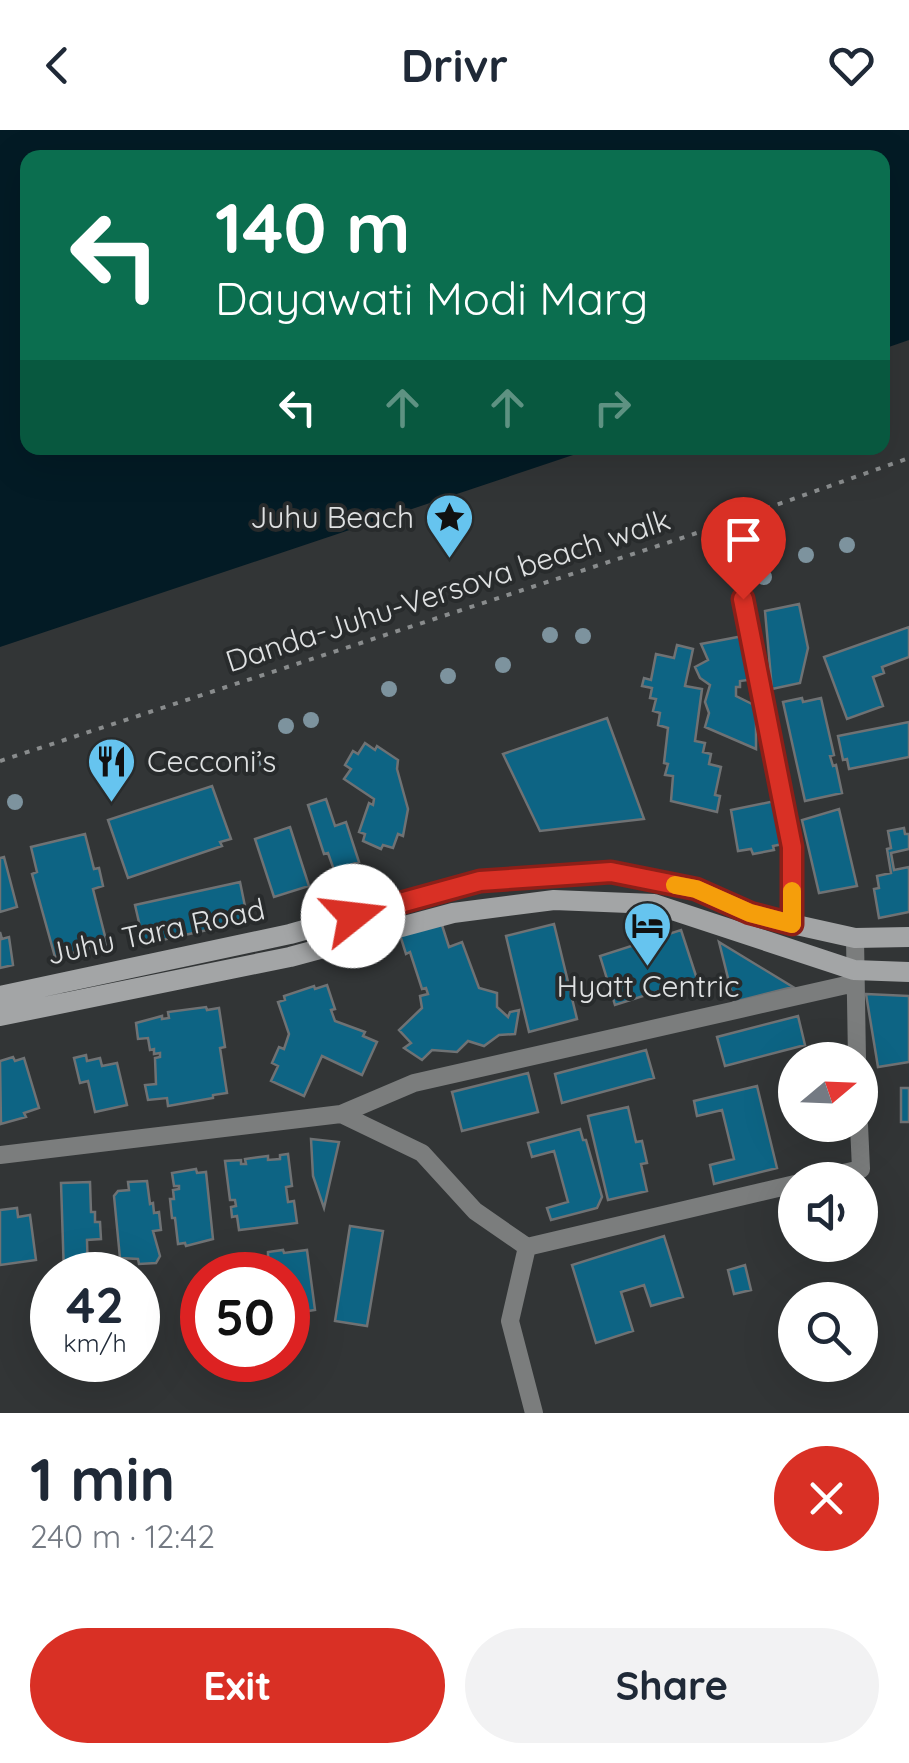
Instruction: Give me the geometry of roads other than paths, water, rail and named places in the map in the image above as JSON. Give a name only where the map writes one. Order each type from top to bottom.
[{"type":"main road","name":"Juhu Tara Road","points":[[0,996],[290,934],[480,881],[611,872],[696,889],[750,913],[855,938],[909,937]]},
{"type":"main road","name":"Juhu Tara Road","points":[[0,1016],[290,957],[453,913],[554,900],[654,904],[854,976],[909,972]]},
{"type":"street","points":[[743,599],[792,847],[792,924]]},
{"type":"street","points":[[855,938],[856,1042]]},
{"type":"street","points":[[0,1155],[340,1114],[414,1083],[854,976]]},
{"type":"street","points":[[340,1114],[422,1153],[475,1211],[527,1247],[778,1188]]},
{"type":"street","points":[[527,1247],[510,1321],[534,1413]]},
{"type":"water","points":[[0,130],[909,130],[909,340],[890,347],[890,150],[20,150],[20,455],[573,455],[0,647]]},
{"type":"place","name":"Juhu Beach","points":[[449,560]]},
{"type":"place","name":"Cecconi’s","points":[[112,804]]},
{"type":"place","name":"Hyatt Centric","points":[[648,968]]}]
